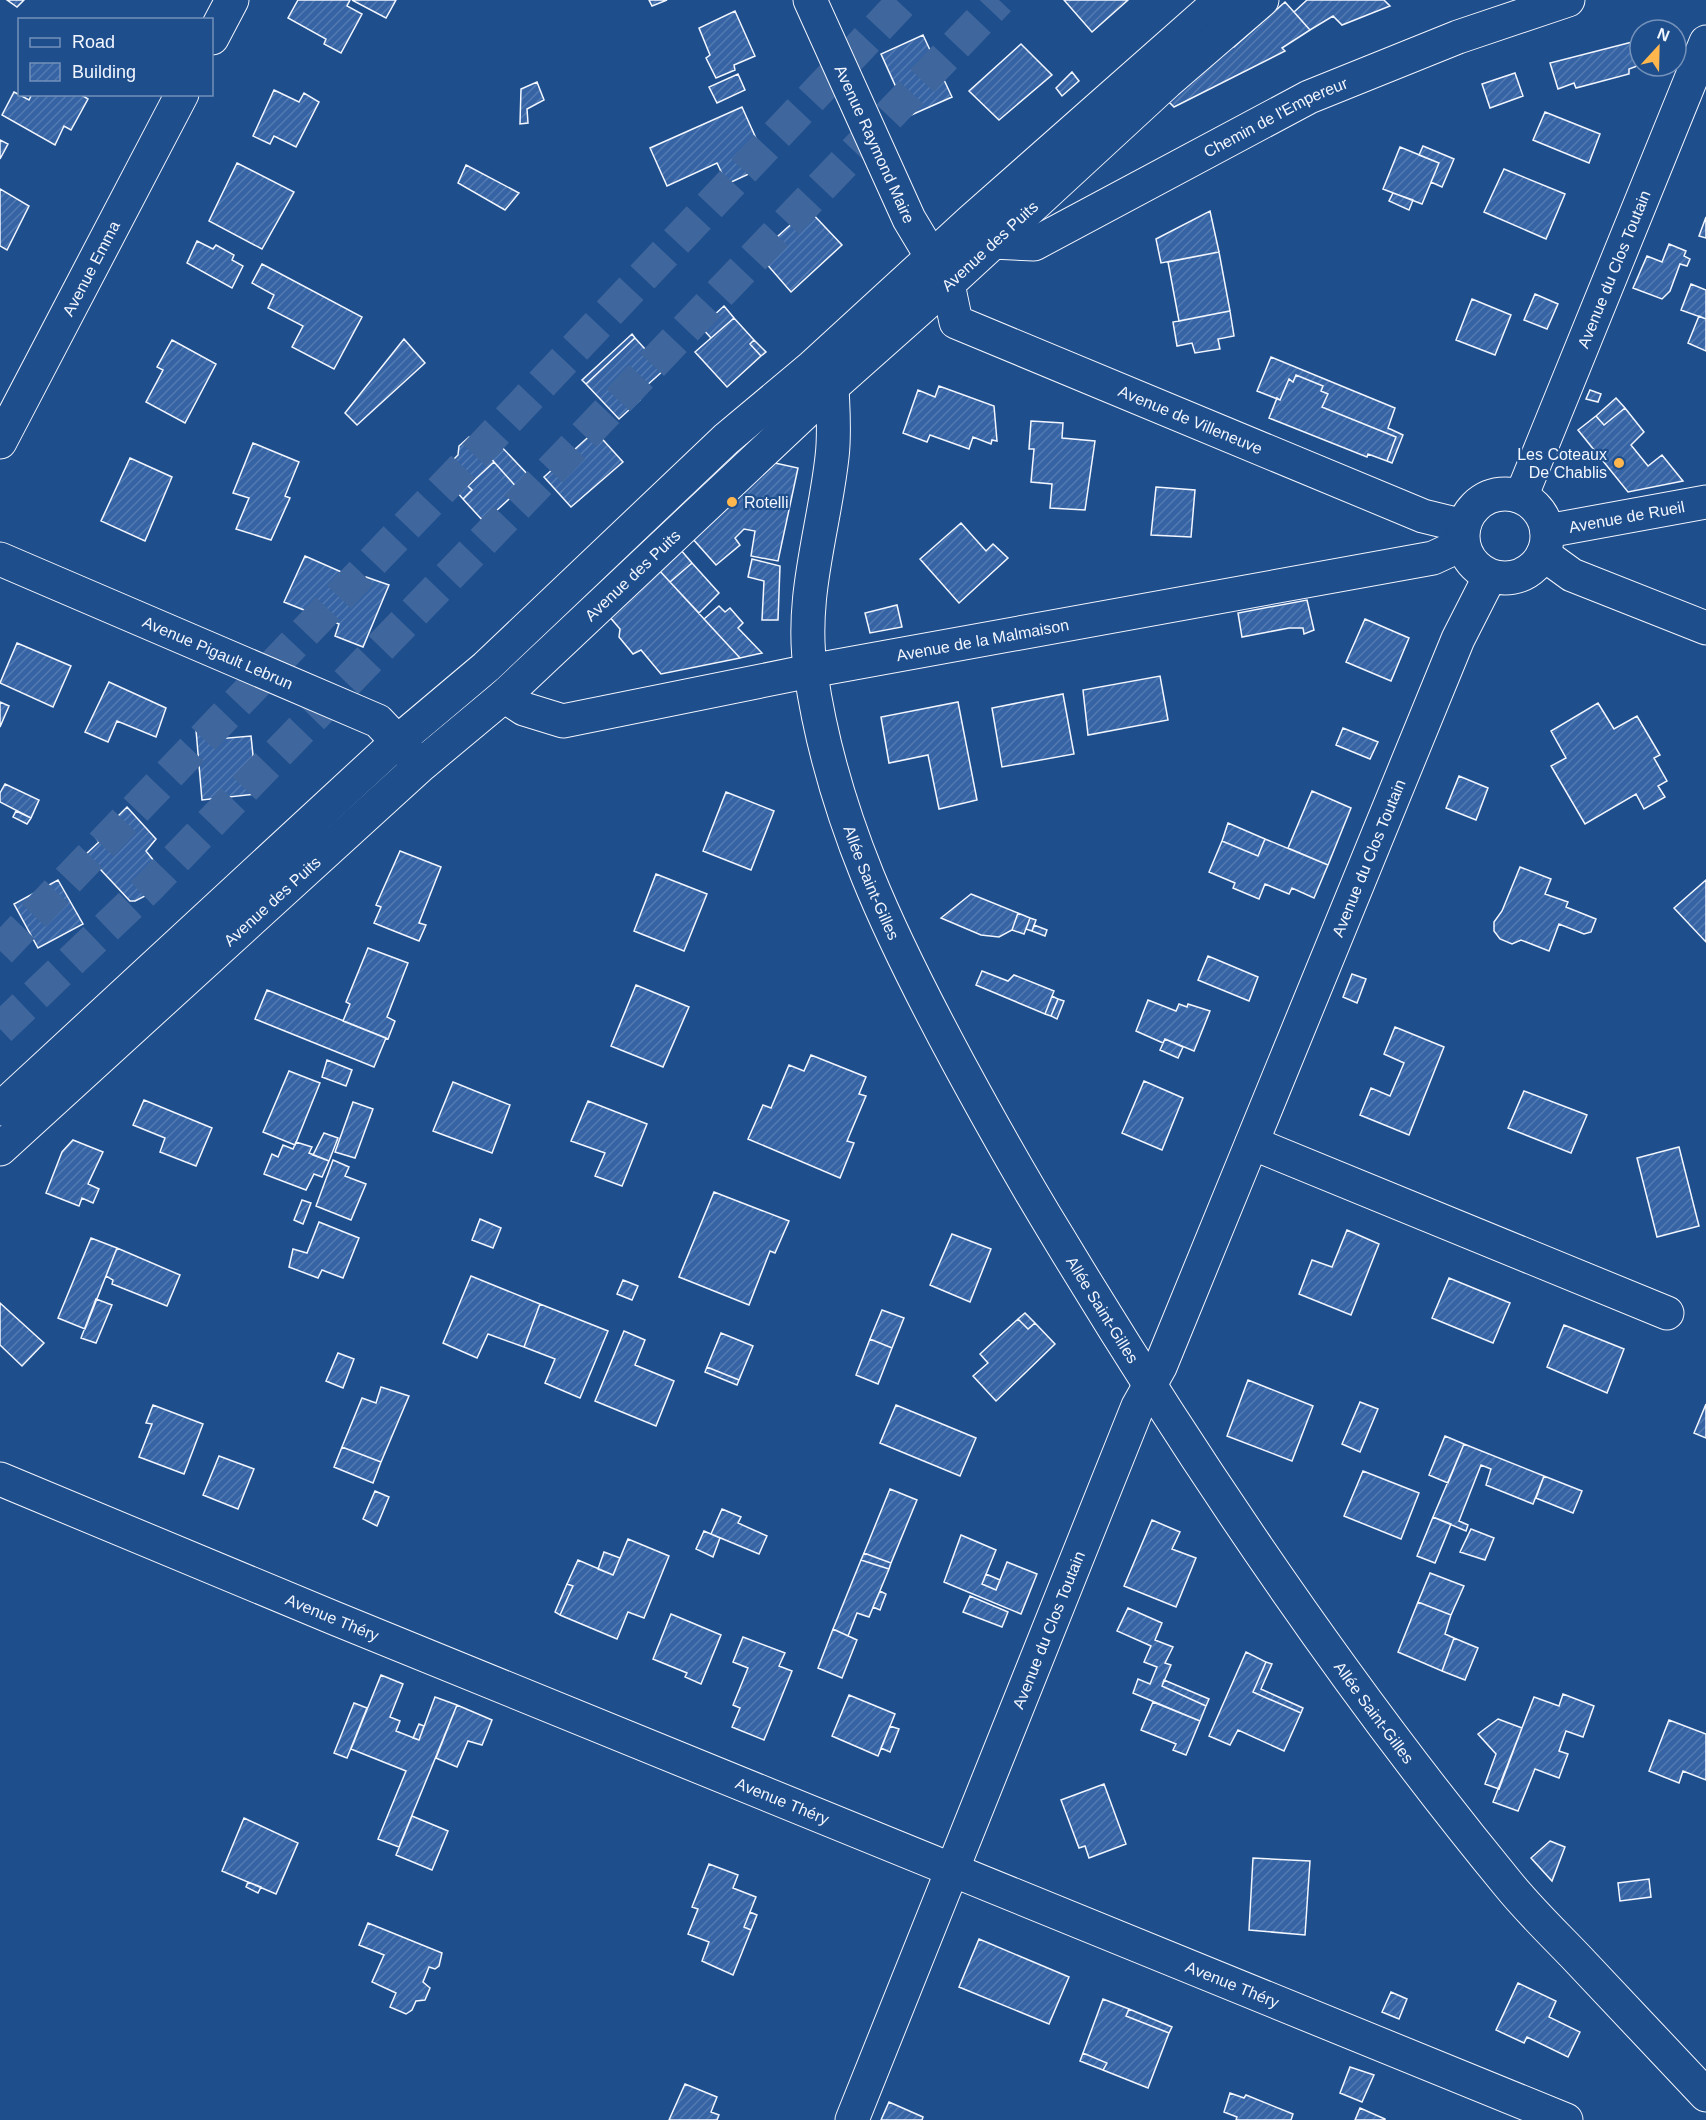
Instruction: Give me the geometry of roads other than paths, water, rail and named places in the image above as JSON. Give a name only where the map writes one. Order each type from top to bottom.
[{"type":"street","points":[[213,36],[232,0]]},
{"type":"street","name":"Avenue Raymond Maire","points":[[810,0],[909,219],[940,271]]},
{"type":"street","name":"Avenue des Puits","points":[[0,1109],[133,1007],[504,696],[832,387],[940,271],[1221,0]]},
{"type":"street","name":"Avenue des Puits","points":[[0,1149],[133,1007],[397,742],[486,667],[726,439],[812,367],[940,271],[992,242],[1167,82],[1262,0]]},
{"type":"street","name":"Chemin de l'Empereur","points":[[992,242],[1034,244],[1309,97],[1458,37],[1568,0]]},
{"type":"street","name":"Avenue du Clos Toutain","points":[[1521,497],[1706,42]]},
{"type":"street","name":"Avenue Emma","points":[[0,442],[181,96]]},
{"type":"street","name":"Avenue de Villeneuve","points":[[940,271],[956,322],[982,335],[1423,516],[1463,535]]},
{"type":"street","name":"Allée Saint-Gilles","points":[[832,387],[835,430],[832,462],[815,545],[807,622],[810,671],[824,744],[867,882],[929,1008],[1016,1168],[1149,1388],[1318,1637],[1504,1879],[1706,2096]]},
{"type":"street","points":[[1498,494],[1521,497],[1533,504],[1542,516],[1545,542],[1533,567],[1521,575],[1504,578],[1490,576],[1474,565],[1463,535],[1471,511],[1484,499],[1498,494]]},
{"type":"street","name":"Avenue de Rueil","points":[[1545,542],[1706,502]]},
{"type":"street","points":[[652,510],[677,533]]},
{"type":"street","name":"Avenue de la Malmaison","points":[[504,696],[524,709],[563,721],[810,671],[1433,558],[1463,535]]},
{"type":"street","points":[[1545,542],[1572,575],[1706,628]]},
{"type":"street","name":"Avenue Pigault Lebrun","points":[[0,559],[378,721],[420,766]]},
{"type":"street","name":"Avenue du Clos Toutain","points":[[852,2120],[1134,1417],[1149,1388],[1252,1143],[1458,639],[1490,576]]},
{"type":"street","points":[[1252,1143],[1667,1313]]},
{"type":"street","name":"Avenue Théry","points":[[0,1479],[952,1871],[1566,2120]]},
{"type":"tunnel","points":[[0,951],[467,463],[904,0]]},
{"type":"tunnel","points":[[0,1029],[149,887],[567,454],[999,0]]},
{"type":"place","name":"Les Coteaux De Chablis","points":[[1619,463]]},
{"type":"place","name":"Rotelli","points":[[732,502]]}]
